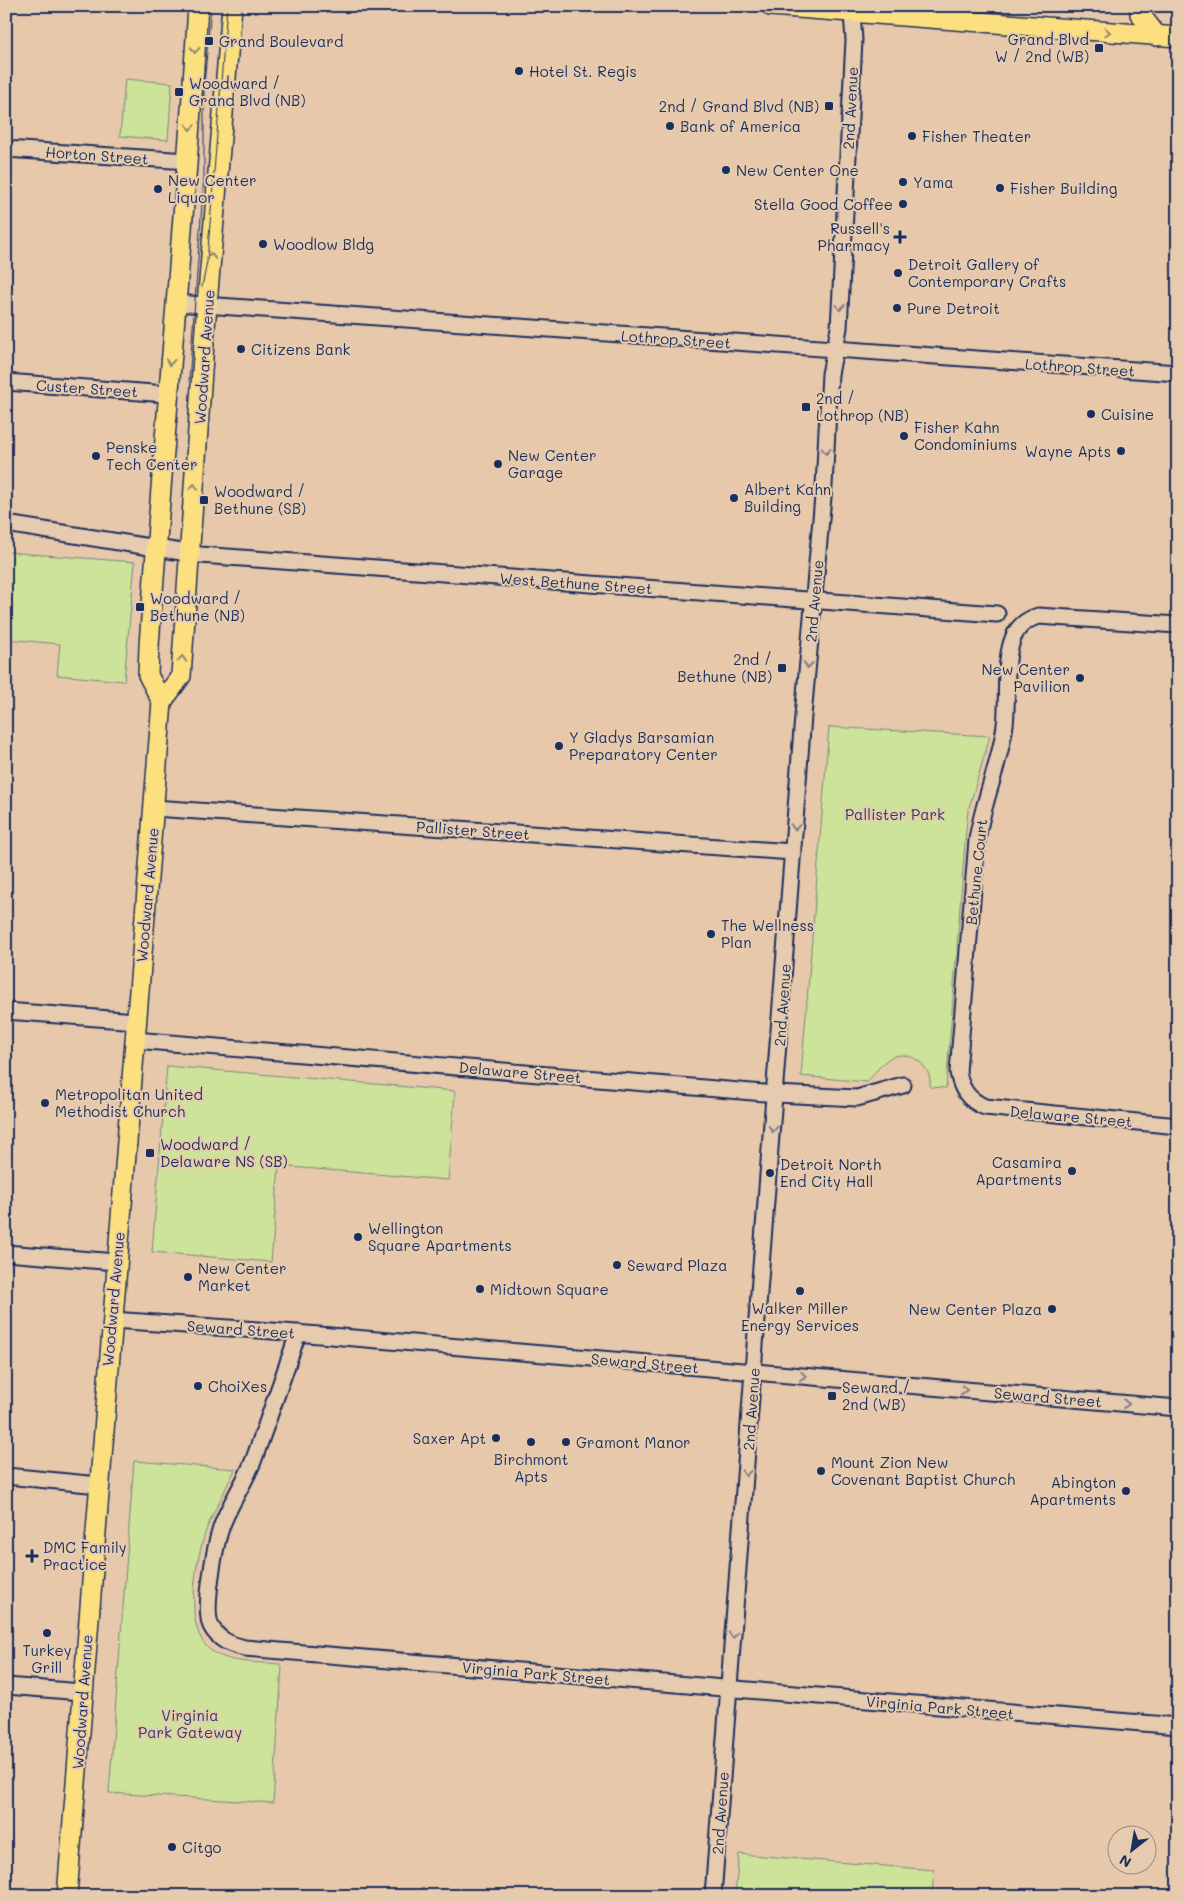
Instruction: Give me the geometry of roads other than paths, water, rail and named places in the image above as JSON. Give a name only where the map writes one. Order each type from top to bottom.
[{"type":"main road","points":[[162,702],[148,675],[155,548],[188,161],[198,6]]},
{"type":"main road","name":"Woodward Avenue","points":[[67,1896],[162,702],[181,676],[188,553],[232,6]]},
{"type":"main road","points":[[771,6],[972,14],[1178,37]]},
{"type":"main road","points":[[1140,6],[1140,14],[1157,36]]},
{"type":"street","points":[[853,10],[870,6]]},
{"type":"street","name":"2nd Avenue","points":[[713,1896],[776,1094],[792,852],[815,600],[830,374],[839,328],[854,40],[853,10]]},
{"type":"street","name":"Horton Street","points":[[6,149],[188,161]]},
{"type":"street","name":"Lothrop Street","points":[[175,303],[1178,373]]},
{"type":"street","name":"Custer Street","points":[[6,382],[167,394]]},
{"type":"street","name":"West Bethune Street","points":[[6,524],[188,553],[356,568],[996,614]]},
{"type":"street","name":"Bethune Court","points":[[967,1096],[960,1084],[959,1057],[977,840],[981,812],[998,757],[1005,725],[1012,641],[1024,623],[1030,618],[1043,616],[1178,625]]},
{"type":"street","name":"Pallister Street","points":[[154,808],[792,852]]},
{"type":"street","points":[[6,1011],[136,1021]]},
{"type":"street","name":"Delaware Street","points":[[134,1040],[776,1094],[858,1098],[903,1085]]},
{"type":"street","name":"Delaware Street","points":[[967,1096],[975,1103],[1002,1110],[1178,1126]]},
{"type":"street","points":[[6,1253],[116,1262]]},
{"type":"street","name":"Seward Street","points":[[112,1320],[298,1333],[1178,1408]]},
{"type":"street","name":"Virginia Park Street","points":[[298,1333],[254,1460],[222,1527],[216,1544],[211,1574],[210,1625],[230,1645],[245,1648],[1178,1726]]},
{"type":"street","points":[[6,1476],[99,1485]]},
{"type":"street","points":[[6,1686],[82,1692]]},
{"type":"tram line","points":[[189,381],[204,177],[204,86],[211,6]]},
{"type":"tram line","points":[[202,287],[207,262],[227,6]]},
{"type":"place","name":"Grand Boulevard","points":[[209,41]]},
{"type":"place","name":"Grand Blvd W / 2nd (WB)","points":[[1099,48]]},
{"type":"place","name":"Hotel St. Regis","points":[[519,71]]},
{"type":"place","name":"Woodward / Grand Blvd (NB)","points":[[179,92]]},
{"type":"place","name":"2nd / Grand Blvd (NB)","points":[[829,106]]},
{"type":"place","name":"Bank of America","points":[[670,126]]},
{"type":"place","name":"Fisher Theater","points":[[912,136]]},
{"type":"place","name":"New Center One","points":[[726,170]]},
{"type":"place","name":"Yama","points":[[903,182]]},
{"type":"place","name":"Fisher Building","points":[[1000,188]]},
{"type":"place","name":"New Center Liquor","points":[[158,189]]},
{"type":"place","name":"Stella Good Coffee","points":[[903,204]]},
{"type":"place","name":"Russell's Pharmacy","points":[[900,237]]},
{"type":"place","name":"Woodlow Bldg","points":[[263,244]]},
{"type":"place","name":"Detroit Gallery of Contemporary Crafts","points":[[898,273]]},
{"type":"place","name":"Pure Detroit","points":[[897,308]]},
{"type":"place","name":"Citizens Bank","points":[[241,349]]},
{"type":"place","name":"2nd / Lothrop (NB)","points":[[806,407]]},
{"type":"place","name":"Cuisine","points":[[1091,414]]},
{"type":"place","name":"Fisher Kahn Condominiums","points":[[904,436]]},
{"type":"place","name":"Wayne Apts","points":[[1121,451]]},
{"type":"place","name":"Penske Tech Center","points":[[96,456]]},
{"type":"place","name":"New Center Garage","points":[[498,464]]},
{"type":"place","name":"Albert Kahn Building","points":[[734,498]]},
{"type":"place","name":"Woodward / Bethune (SB)","points":[[204,500]]},
{"type":"place","name":"Woodward / Bethune (NB)","points":[[140,607]]},
{"type":"place","name":"2nd / Bethune (NB)","points":[[782,668]]},
{"type":"place","name":"New Center Pavilion","points":[[1080,678]]},
{"type":"place","name":"Y Gladys Barsamian Preparatory Center","points":[[559,746]]},
{"type":"place","name":"The Wellness Plan","points":[[711,934]]},
{"type":"place","name":"Metropolitan United Methodist Church","points":[[45,1103]]},
{"type":"place","name":"Woodward / Delaware NS (SB)","points":[[150,1153]]},
{"type":"place","name":"Casamira Apartments","points":[[1072,1171]]},
{"type":"place","name":"Detroit North End City Hall","points":[[770,1173]]},
{"type":"place","name":"Wellington Square Apartments","points":[[358,1237]]},
{"type":"place","name":"Seward Plaza","points":[[617,1265]]},
{"type":"place","name":"New Center Market","points":[[188,1277]]},
{"type":"place","name":"Midtown Square","points":[[480,1289]]},
{"type":"place","name":"Walker Miller Energy Services","points":[[800,1291]]},
{"type":"place","name":"New Center Plaza","points":[[1052,1309]]},
{"type":"place","name":"ChoiXes","points":[[198,1386]]},
{"type":"place","name":"Seward / 2nd (WB)","points":[[832,1396]]},
{"type":"place","name":"Saxer Apt","points":[[496,1438]]},
{"type":"place","name":"Birchmont Apts","points":[[531,1442]]},
{"type":"place","name":"Gramont Manor","points":[[566,1442]]},
{"type":"place","name":"Mount Zion New Covenant Baptist Church","points":[[821,1471]]},
{"type":"place","name":"Abington Apartments","points":[[1126,1491]]},
{"type":"place","name":"DMC Family Practice","points":[[32,1556]]},
{"type":"place","name":"Turkey Grill","points":[[47,1633]]},
{"type":"place","name":"Citgo","points":[[172,1847]]},
{"type":"park label","name":"Pallister Park","points":[[895,814]]},
{"type":"park label","name":"Virginia Park Gateway","points":[[190,1724]]}]
